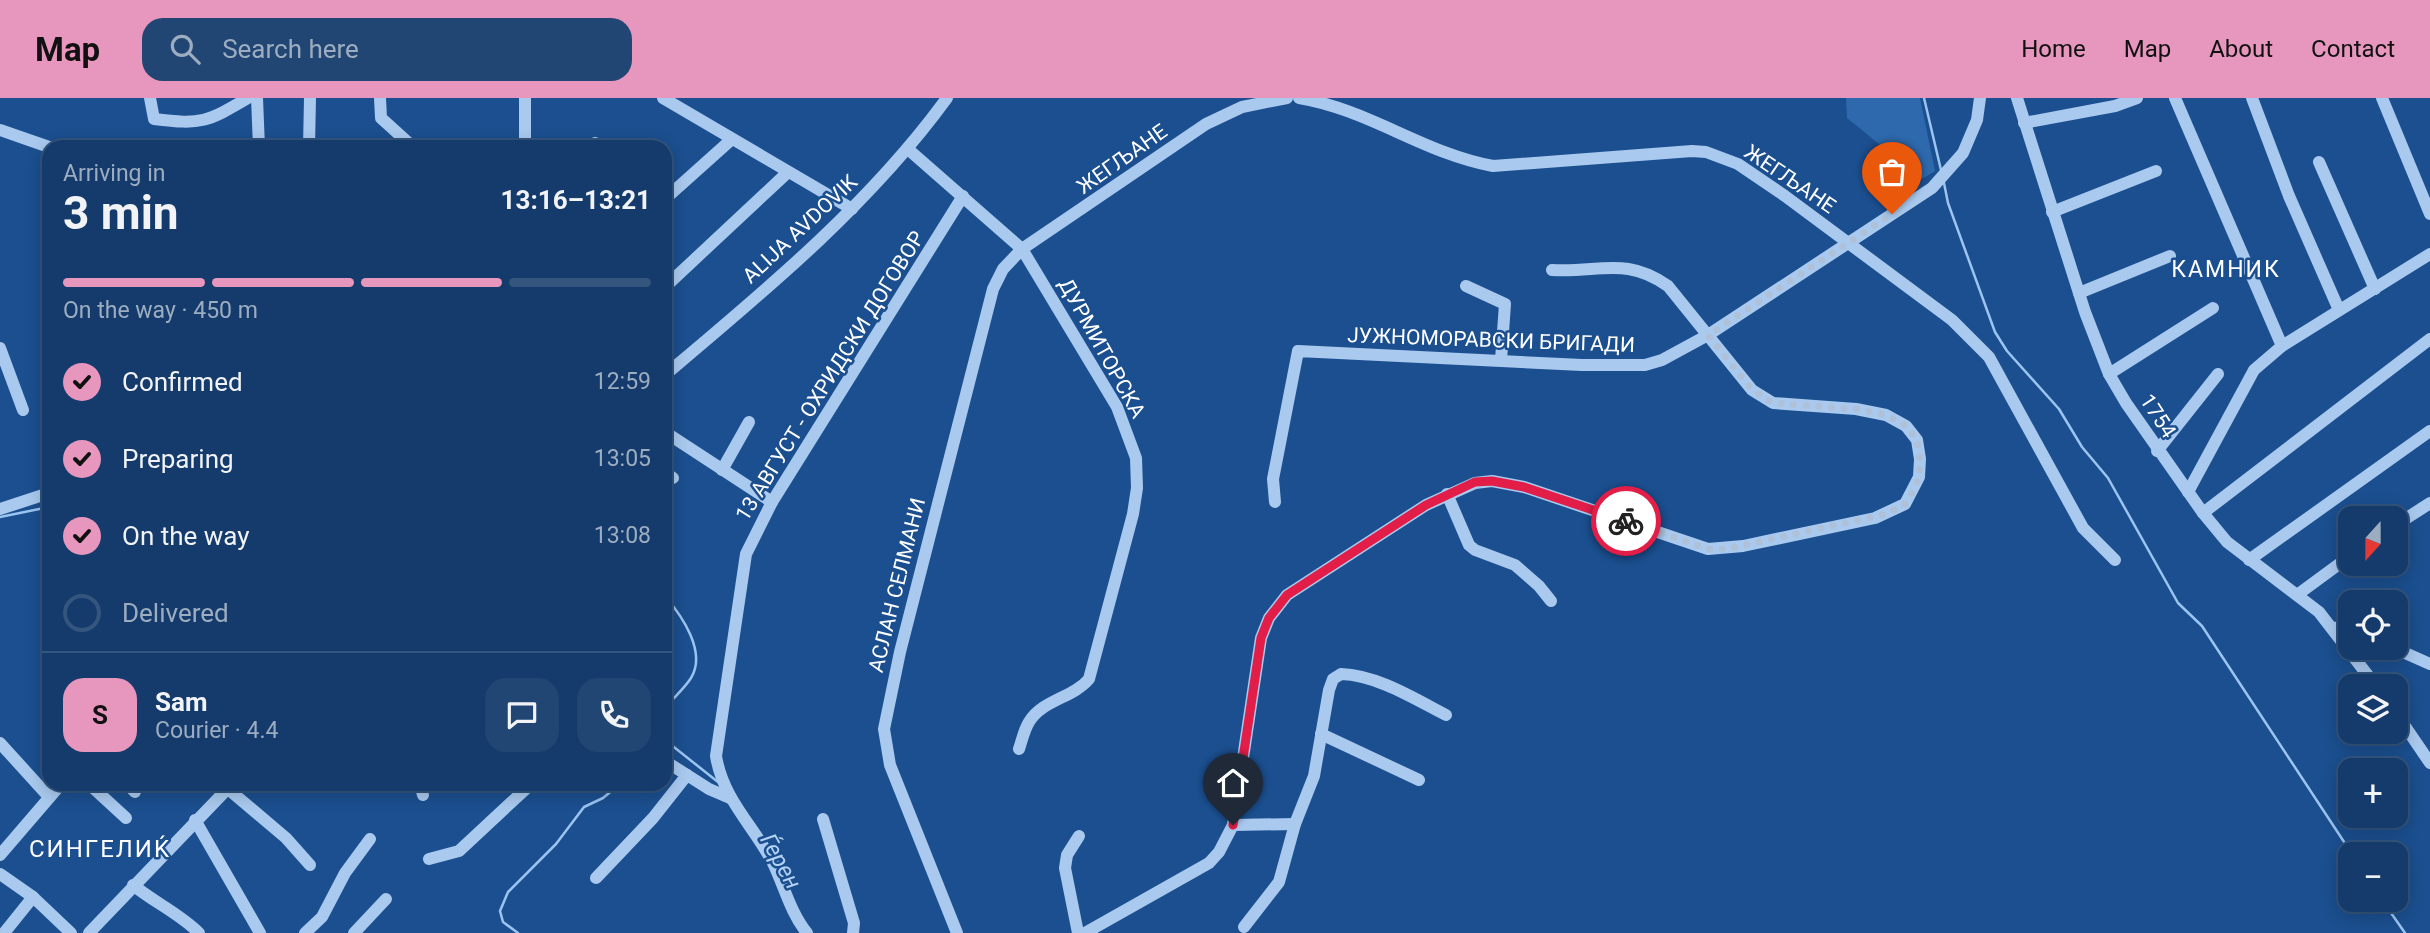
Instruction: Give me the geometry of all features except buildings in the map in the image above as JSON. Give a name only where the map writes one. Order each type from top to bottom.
[{"type":"street","points":[[149,98],[154,119],[188,123],[212,120],[248,98]]},
{"type":"street","points":[[257,98],[259,140]]},
{"type":"street","points":[[309,140],[310,98]]},
{"type":"street","points":[[380,98],[381,118],[385,125],[404,140]]},
{"type":"street","points":[[525,98],[525,140]]},
{"type":"street","points":[[663,98],[852,209]]},
{"type":"street","name":"ALIJA AVDOVIK","points":[[672,369],[761,294],[852,209],[909,150],[947,98]]},
{"type":"street","name":"ЖЕГЉАНЕ","points":[[1022,249],[1206,124],[1241,107],[1287,98]]},
{"type":"street","name":"ЖЕГЉАНЕ","points":[[1299,98],[1331,103],[1465,159],[1493,166],[1706,152],[1738,164],[1952,320],[1989,357],[2083,528],[2115,560]]},
{"type":"street","name":"ЈУЖНОМОРАВСКИ БРИГАДИ","points":[[1275,502],[1273,479],[1298,351],[1645,365],[1681,352],[1932,188],[1945,176],[1970,138],[1977,120],[1980,98]]},
{"type":"street","name":"1754","points":[[2017,98],[2052,212],[2109,374],[2157,451],[2227,541],[2297,595],[2334,628],[2367,674]]},
{"type":"street","points":[[2024,123],[2115,106],[2137,98]]},
{"type":"street","points":[[2175,98],[2282,346]]},
{"type":"street","points":[[2252,98],[2289,196],[2339,310]]},
{"type":"street","points":[[2382,98],[2430,214]]},
{"type":"street","points":[[0,130],[42,145]]},
{"type":"street","points":[[672,193],[732,139]]},
{"type":"street","name":"ДУРМИТОРСКА","points":[[909,150],[1022,249],[1118,407],[1136,458],[1137,488],[1133,514],[1089,679],[1082,687],[1036,713],[1028,723],[1019,749]]},
{"type":"street","points":[[2319,162],[2375,289]]},
{"type":"street","points":[[2052,212],[2157,171]]},
{"type":"street","points":[[672,280],[787,173]]},
{"type":"street","name":"13 АВГУСТ - ОХРИДСКИ ДОГОВОР","points":[[807,933],[790,906],[773,864],[730,799],[722,783],[716,756],[746,554],[772,502],[963,196]]},
{"type":"street","name":"АСЛАН СЕЛМАНИ","points":[[957,933],[890,765],[884,729],[900,652],[993,289],[1003,270],[1022,249]]},
{"type":"street","points":[[2188,492],[2254,370],[2282,346],[2430,254]]},
{"type":"street","points":[[2079,293],[2170,256]]},
{"type":"street","points":[[1085,933],[1209,863],[1219,852],[1233,825],[1257,659],[1269,618],[1287,595],[1447,494],[1475,482],[1492,481],[1524,487],[1708,549],[1744,546],[1875,518],[1905,504],[1919,477],[1920,460],[1917,440],[1906,426],[1886,415],[1856,409],[1773,403],[1752,390],[1668,286],[1651,274],[1625,266],[1552,270]]},
{"type":"street","points":[[1466,286],[1505,304],[1501,360]]},
{"type":"street","points":[[2109,374],[2187,327],[2213,308]]},
{"type":"street","points":[[2203,513],[2430,339]]},
{"type":"street","points":[[0,348],[23,410]]},
{"type":"street","points":[[2157,451],[2218,374]]},
{"type":"street","points":[[722,470],[749,422]]},
{"type":"street","points":[[2249,560],[2430,431]]},
{"type":"street","points":[[672,437],[772,502]]},
{"type":"street","points":[[1447,494],[1469,545],[1524,571],[1551,601]]},
{"type":"street","points":[[0,509],[42,498]]},
{"type":"street","points":[[2408,517],[2430,503]]},
{"type":"street","points":[[2297,595],[2338,565]]},
{"type":"street","points":[[2334,628],[2338,628]]},
{"type":"street","points":[[2408,654],[2430,664]]},
{"type":"street","points":[[1244,927],[1279,882],[1295,824],[1314,776],[1331,683],[1341,674],[1382,685],[1446,715]]},
{"type":"street","points":[[2408,731],[2430,763]]},
{"type":"street","points":[[1321,734],[1419,780]]},
{"type":"street","points":[[0,743],[42,789]]},
{"type":"street","points":[[672,765],[730,799]]},
{"type":"street","points":[[596,878],[687,775]]},
{"type":"street","points":[[44,791],[49,797]]},
{"type":"street","points":[[0,855],[55,791]]},
{"type":"street","points":[[97,791],[126,818]]},
{"type":"street","points":[[89,933],[225,791]]},
{"type":"street","points":[[235,791],[286,838],[310,865]]},
{"type":"street","points":[[429,859],[459,851],[523,791]]},
{"type":"street","points":[[822,819],[854,923],[853,933]]},
{"type":"street","points":[[195,820],[260,933]]},
{"type":"street","points":[[1233,825],[1295,824]]},
{"type":"street","points":[[1078,933],[1065,868],[1067,855],[1079,836]]},
{"type":"street","points":[[305,933],[322,917],[345,873],[370,839]]},
{"type":"street","points":[[0,874],[33,897],[71,933]]},
{"type":"street","points":[[134,885],[153,902],[180,916],[199,933]]},
{"type":"street","points":[[4,933],[33,897]]},
{"type":"street","points":[[354,933],[386,899]]},
{"type":"shaded area","points":[[1846,98],[1920,98],[1935,171],[1922,179],[1847,118]]},
{"type":"waterway","points":[[1924,98],[1941,170]]},
{"type":"waterway","points":[[1944,183],[1948,203],[1995,332],[2007,351],[2059,409],[2082,447],[2108,478],[2178,603],[2202,626],[2344,842]]},
{"type":"waterway","points":[[0,517],[42,508]]},
{"type":"waterway","points":[[672,606],[685,624],[696,657],[691,678],[672,700]]},
{"type":"waterway","points":[[672,746],[718,782]]},
{"type":"waterway","points":[[518,933],[503,922],[500,911],[508,892],[556,844],[584,807],[612,791]]},
{"type":"waterway","points":[[2390,912],[2405,933]]},
{"type":"way so far","points":[[1626,521],[1708,549],[1726,549],[1875,518],[1905,504],[1919,477],[1920,460],[1917,440],[1906,426],[1886,415],[1856,409],[1773,403],[1752,390],[1708,335],[1892,214]]},
{"type":"district","name":"КАМНИК","points":[[2226,269]]},
{"type":"district","name":"СИНГЕЛИЌ","points":[[100,849]]},
{"type":"route","points":[[1233,825],[1261,638],[1269,618],[1287,595],[1426,505],[1475,482],[1492,481],[1524,487],[1626,521]]},
{"type":"water label","name":"Ѓерен","points":[[781,861]]}]
